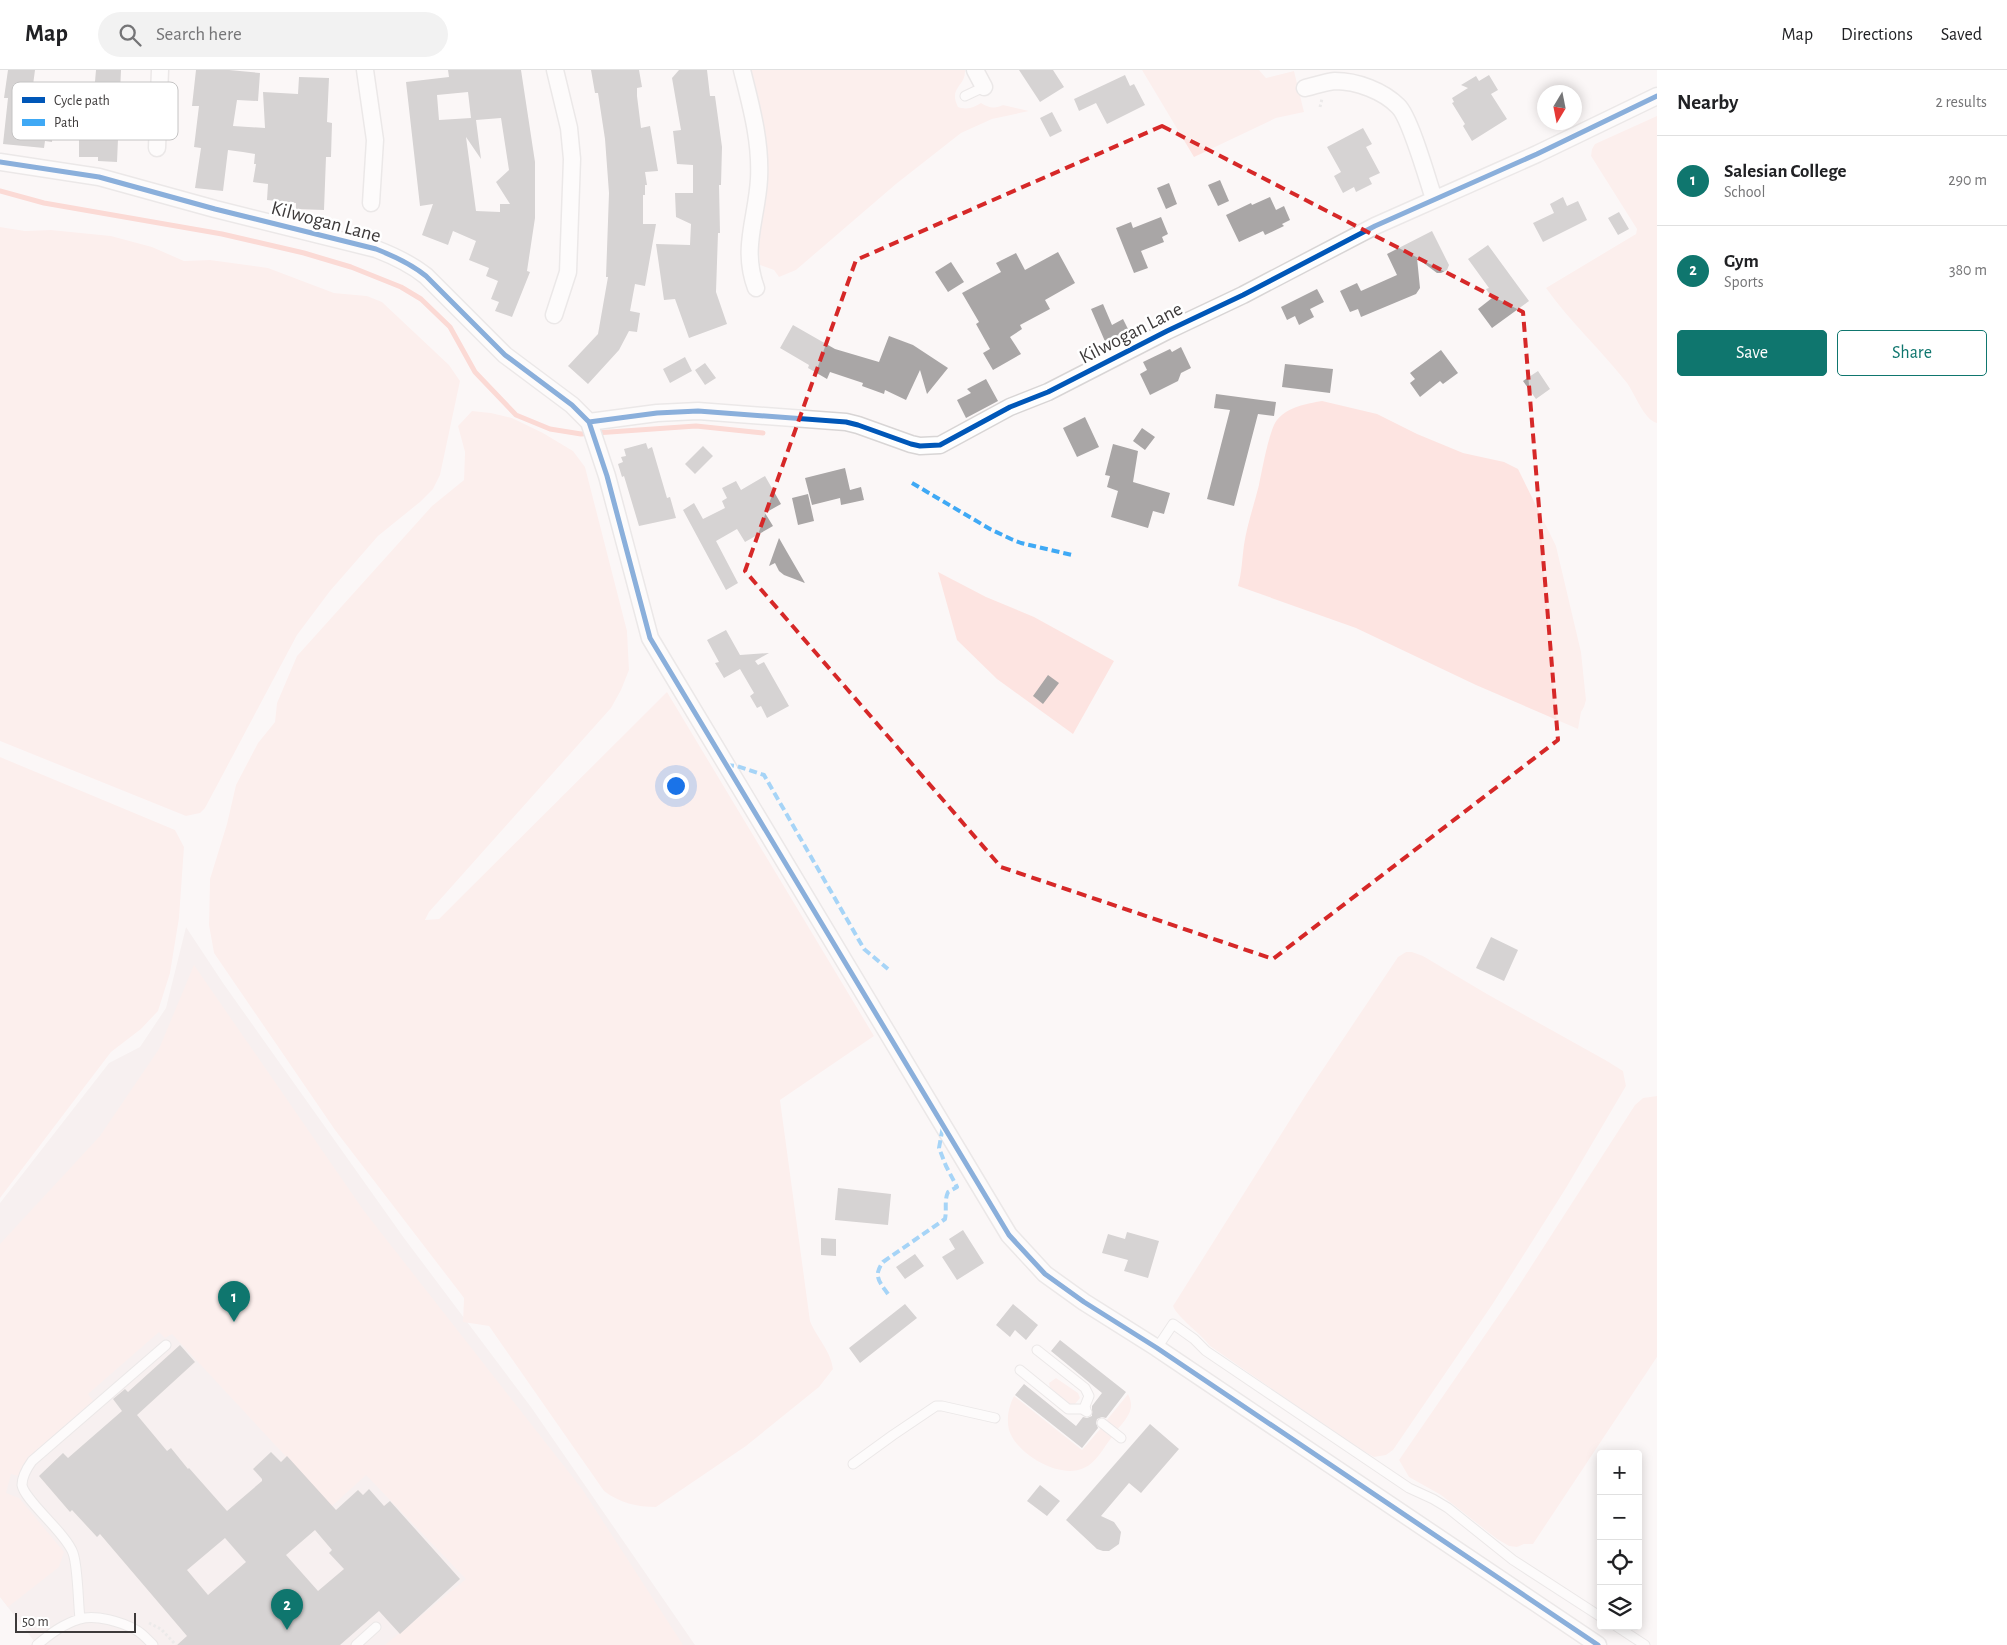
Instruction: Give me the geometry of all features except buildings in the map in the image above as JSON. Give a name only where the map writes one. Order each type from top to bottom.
[{"type":"street","points":[[365,70],[375,140],[371,204]]},
{"type":"street","points":[[554,315],[568,272],[572,159],[569,128],[555,70]]},
{"type":"street","points":[[742,70],[758,138],[759,179],[748,257],[750,273],[756,288]]},
{"type":"street","points":[[975,70],[984,87]]},
{"type":"street","points":[[1305,88],[1335,81],[1359,84],[1379,92],[1399,106],[1412,135],[1434,199]]},
{"type":"street","name":"Kilwogan Lane","points":[[0,162],[99,177],[214,209],[376,248],[414,266],[506,355],[572,405],[590,425],[657,413],[698,411],[846,422],[920,446],[940,445],[1010,407],[1048,392],[1166,331],[1243,295],[1367,230],[1537,154],[1657,96]]},
{"type":"street","points":[[157,140],[157,148]]},
{"type":"street","points":[[590,425],[607,476],[650,638],[1009,1235],[1044,1274],[1084,1302],[1157,1348],[1598,1645]]},
{"type":"lane","points":[[965,96],[984,87]]},
{"type":"lane","points":[[1157,1348],[1173,1324],[1194,1339],[1206,1351],[1409,1488],[1448,1508],[1513,1560],[1597,1613]]},
{"type":"lane","points":[[80,1619],[74,1556],[70,1545],[26,1495],[22,1484],[25,1472],[32,1461],[166,1345]]},
{"type":"lane","points":[[1020,1370],[1068,1409],[1086,1411],[1085,1406],[1089,1396],[1085,1388],[1037,1350]]},
{"type":"lane","points":[[853,1464],[936,1406],[995,1418]]},
{"type":"lane","points":[[1102,1423],[1121,1438]]},
{"type":"lane","points":[[37,1645],[56,1629],[88,1617],[120,1623],[137,1630],[153,1645]]},
{"type":"lane","points":[[356,1645],[376,1627]]},
{"type":"lane","points":[[1622,1630],[1645,1645]]},
{"type":"path","points":[[1320,107],[1322,99],[1327,95]]},
{"type":"highlighted area","points":[[1162,126],[1523,312],[1558,740],[1273,959],[1001,867],[745,571],[856,260]]},
{"type":"shaded area","points":[[749,70],[965,70],[965,76],[955,95],[958,107],[970,108],[981,103],[992,107],[1003,105],[1029,111],[992,119],[961,133],[896,184],[796,270],[779,277],[774,270],[760,265]]},
{"type":"shaded area","points":[[1142,70],[1259,70],[1266,78],[1294,71],[1304,112],[1276,118],[1194,157]]},
{"type":"shaded area","points":[[1657,116],[1657,423],[1648,417],[1627,383],[1565,313],[1546,288],[1636,234],[1637,229],[1591,156],[1592,149],[1595,144]]},
{"type":"shaded area","points":[[0,227],[25,231],[51,230],[111,236],[152,247],[184,261],[210,260],[268,268],[334,293],[367,296],[382,302],[449,365],[460,381],[440,475],[433,489],[378,536],[330,591],[297,635],[205,808],[200,813],[186,816],[0,741]]},
{"type":"shaded area","points":[[1322,401],[1377,414],[1417,434],[1463,453],[1504,462],[1518,469],[1556,546],[1581,652],[1586,700],[1581,712],[1578,729],[1476,685],[1356,628],[1238,586],[1247,530],[1274,425],[1282,415],[1292,409]]},
{"type":"shaded area","points":[[472,411],[512,418],[543,433],[573,451],[585,467],[627,631],[629,670],[611,708],[429,912],[425,920],[439,919],[667,692],[874,1036],[780,1100],[810,1321],[830,1356],[833,1369],[819,1387],[746,1446],[656,1507],[628,1504],[604,1491],[489,1326],[463,1322],[464,1298],[335,1130],[214,953],[209,925],[210,879],[227,824],[236,785],[258,743],[275,722],[277,703],[297,656],[432,506],[464,480],[465,452],[458,426]]},
{"type":"shaded area","points":[[938,572],[986,597],[1034,617],[1114,661],[1073,734],[997,679],[957,640]]},
{"type":"shaded area","points":[[0,757],[175,830],[184,847],[179,918],[170,973],[158,1011],[141,1029],[111,1052],[0,1198]]},
{"type":"shaded area","points":[[186,927],[223,983],[404,1238],[531,1407],[695,1645],[37,1645],[0,1597],[0,1203],[109,1063],[140,1047],[166,1008]]},
{"type":"shaded area","points":[[1406,952],[1423,956],[1607,1061],[1623,1071],[1626,1086],[1566,1188],[1492,1305],[1393,1450],[1386,1455],[1374,1457],[1356,1447],[1210,1346],[1179,1315],[1173,1306],[1307,1093],[1398,957]]},
{"type":"shaded area","points":[[194,965],[364,1211],[582,1489],[683,1645],[385,1645],[466,1579],[366,1475],[332,1506],[172,1334],[165,1338],[159,1332],[88,1394],[93,1401],[23,1465],[19,1476],[11,1474],[6,1493],[19,1498],[64,1552],[59,1567],[8,1607],[0,1597],[0,1244],[100,1136],[159,1049]]},
{"type":"shaded area","points":[[1657,1096],[1657,1357],[1533,1544],[1524,1544],[1517,1547],[1509,1546],[1497,1539],[1441,1495],[1409,1477],[1399,1460],[1516,1290],[1635,1105],[1643,1098]]},
{"type":"shaded area","points":[[1056,1378],[1078,1393],[1080,1398],[1075,1404],[1069,1404],[1050,1389],[1049,1383]]},
{"type":"shaded area","points":[[1128,1394],[1131,1409],[1117,1430],[1106,1421]]},
{"type":"shaded area","points":[[1014,1396],[1082,1450],[1101,1428],[1112,1437],[1096,1459],[1088,1466],[1074,1471],[1052,1468],[1029,1456],[1013,1439],[1009,1430],[1008,1417],[1009,1408]]},
{"type":"waterway","points":[[0,191],[44,203],[222,234],[304,253],[351,267],[401,287],[421,299],[450,327],[475,372],[516,415],[550,429],[581,434],[696,426],[763,433]]},
{"type":"marked path","points":[[912,483],[990,529],[1011,539],[1072,555]]},
{"type":"marked path","points":[[726,765],[737,766],[764,775],[864,949],[888,969]]},
{"type":"marked path","points":[[888,1294],[878,1278],[878,1271],[883,1262],[945,1219],[948,1192],[957,1187],[939,1148],[943,1126]]},
{"type":"cycle path","points":[[589,422],[657,413],[698,411],[846,422],[911,444],[920,446],[940,445],[1010,407],[1048,392],[1167,331],[1243,295],[1375,226],[1537,154],[1657,96]]},
{"type":"cycle path","points":[[0,162],[99,177],[215,209],[376,249],[396,257],[426,276],[505,355],[572,405],[589,422],[607,476],[650,638],[1009,1235],[1045,1274],[1084,1302],[1157,1348],[1598,1645]]},
{"type":"place","name":"Salesian College","points":[[234,1322]]},
{"type":"place","name":"Gym","points":[[287,1630]]}]
